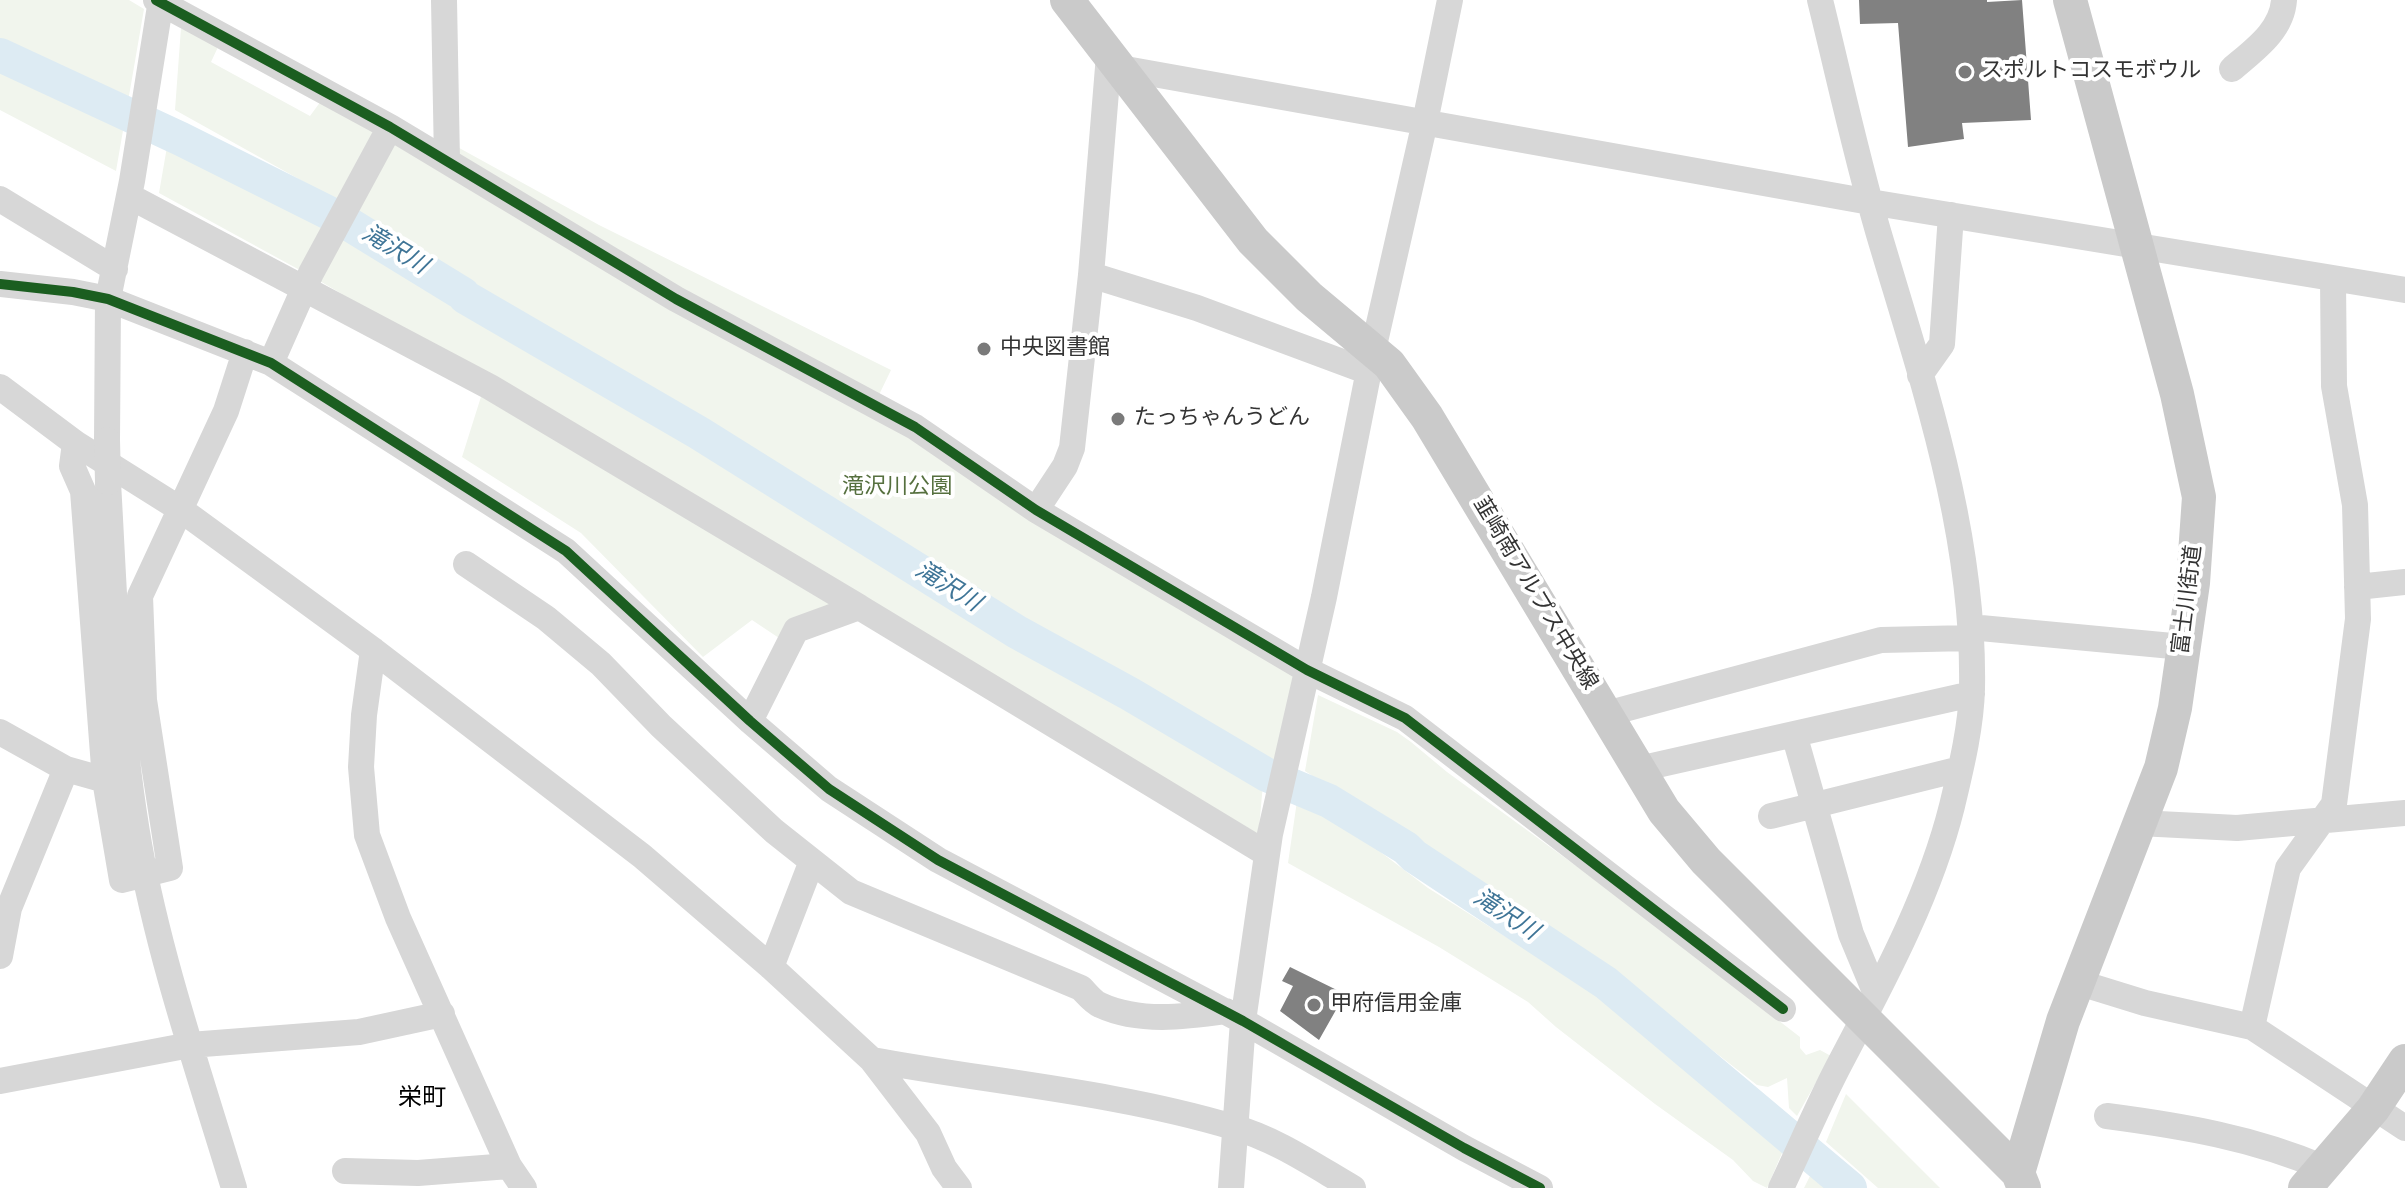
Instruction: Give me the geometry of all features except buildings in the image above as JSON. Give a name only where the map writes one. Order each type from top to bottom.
[{"type":"main road","name":"韮崎南アルプス中央線","points":[[1067,0],[1253,241],[1371,361],[1389,364],[1427,417],[1664,811],[1706,861],[1870,1007],[2021,1180]]},
{"type":"main road","name":"富士川街道","points":[[2021,1180],[2063,1021],[2165,753],[2175,708],[2193,583],[2199,497],[2180,408],[2070,0]]},
{"type":"main road","points":[[2315,1178],[2373,1109],[2405,1061]]},
{"type":"street","points":[[444,0],[447,161]]},
{"type":"street","points":[[1231,1188],[1236,1127],[1235,1016],[1371,361],[1450,0]]},
{"type":"street","points":[[1781,1188],[1870,1007],[1932,870],[1960,769],[1972,694],[1968,595],[1953,497],[1870,202],[1820,0]]},
{"type":"street","points":[[2232,69],[2270,34],[2281,17],[2284,0]]},
{"type":"street","points":[[234,1188],[190,1045],[146,875],[121,720],[108,482],[108,299],[160,5],[383,138],[447,161],[676,299],[915,427],[1036,510],[1307,670],[1405,718],[1783,1009]]},
{"type":"street","points":[[1036,510],[1065,466],[1072,448],[1114,61],[1425,122],[1870,202],[2405,290]]},
{"type":"street","points":[[271,363],[308,282],[383,138]]},
{"type":"street","points":[[130,188],[308,282],[1269,844]]},
{"type":"street","points":[[0,199],[115,269]]},
{"type":"street","points":[[1920,375],[1942,344],[1951,215]]},
{"type":"street","points":[[1091,275],[1371,361]]},
{"type":"street","points":[[2252,1027],[2288,868],[2334,804],[2358,619],[2355,505],[2334,386],[2333,279]]},
{"type":"street","points":[[0,284],[108,299],[271,363],[566,551],[750,721],[829,789],[938,860],[1235,1016],[1464,1148],[1540,1188]]},
{"type":"street","points":[[75,443],[72,466],[83,491],[105,780],[122,880],[170,868],[144,700],[140,596],[226,411],[245,352]]},
{"type":"street","points":[[0,387],[75,443],[180,509],[373,650],[642,856],[771,967],[872,1060],[928,1133],[944,1168],[959,1188]]},
{"type":"street","points":[[466,564],[546,618],[601,664],[661,726],[774,831],[851,892],[1081,988],[1097,1005],[1141,1017],[1235,1016]]},
{"type":"street","points":[[2357,587],[2405,582]]},
{"type":"street","points":[[750,721],[796,630],[859,607]]},
{"type":"street","points":[[1606,714],[1881,640],[1970,633],[2183,647]]},
{"type":"street","points":[[345,1171],[516,1177],[398,918],[367,835],[361,767],[373,650]]},
{"type":"street","points":[[1639,769],[1972,694]]},
{"type":"street","points":[[0,732],[66,769],[105,780]]},
{"type":"street","points":[[1794,734],[1870,1007]]},
{"type":"street","points":[[0,956],[9,908],[66,769]]},
{"type":"street","points":[[1771,816],[1960,769]]},
{"type":"street","points":[[2139,823],[2237,828],[2405,813]]},
{"type":"street","points":[[771,967],[812,861]]},
{"type":"street","points":[[2077,982],[2145,1003],[2252,1027],[2405,1128]]},
{"type":"street","points":[[0,1081],[190,1045],[359,1032],[442,1014]]},
{"type":"street","points":[[872,1060],[1088,1093],[1236,1127],[1288,1150],[1353,1188]]},
{"type":"street","points":[[2107,1116],[2183,1126],[2283,1150],[2315,1178]]},
{"type":"green space","points":[[0,0],[129,0],[144,9],[116,171],[0,110]]},
{"type":"green space","points":[[181,28],[218,47],[211,62],[310,116],[321,101],[377,131],[340,202],[175,110]]},
{"type":"green space","name":"滝沢川公園","points":[[390,127],[1307,670],[1281,785],[1130,694],[1031,640],[718,444],[465,297],[378,241],[348,204]]},
{"type":"green space","points":[[168,141],[328,228],[307,274],[159,193]]},
{"type":"green space","points":[[452,144],[599,225],[891,370],[876,401],[452,158]]},
{"type":"green space","name":"滝沢川公園","points":[[341,235],[912,573],[908,584],[932,587],[1263,784],[1258,839],[858,602],[785,642],[752,620],[703,657],[581,533],[462,457],[485,384],[344,310],[342,294],[318,280]]},
{"type":"green space","points":[[1318,695],[1397,732],[1800,1037],[1800,1048],[1806,1055],[1820,1050],[1831,1056],[1797,1116],[1789,1108],[1787,1078],[1768,1087],[1757,1085],[1643,996],[1555,933],[1377,818],[1361,802],[1350,801],[1305,771]]},
{"type":"green space","points":[[1297,801],[1362,838],[1428,888],[1573,979],[1641,1029],[1785,1146],[1767,1188],[1753,1181],[1733,1160],[1655,1104],[1528,1002],[1439,947],[1288,863]]},
{"type":"green space","points":[[1846,1094],[1940,1188],[1878,1188],[1826,1142]]},
{"type":"green space","points":[[1813,1170],[1836,1187],[1837,1188],[1804,1188]]},
{"type":"waterway","name":"滝沢川","points":[[0,55],[181,139],[339,218],[465,297],[699,433],[1017,632],[1267,775],[1329,801],[1406,848],[1606,983],[1850,1188]]},
{"type":"cycle path","points":[[156,0],[390,127],[676,299],[915,427],[1036,510],[1307,670],[1405,718],[1783,1009]]},
{"type":"cycle path","points":[[0,284],[108,299],[271,363],[566,551],[750,721],[829,789],[938,860],[1243,1021],[1540,1188]]},
{"type":"place","name":"スポルトコスモボウル","points":[[1965,72]]},
{"type":"place","name":"中央図書館","points":[[984,349]]},
{"type":"place","name":"たっちゃんうどん","points":[[1118,419]]},
{"type":"place","name":"甲府信用金庫","points":[[1314,1005]]},
{"type":"district","name":"栄町","points":[[422,1100]]}]
